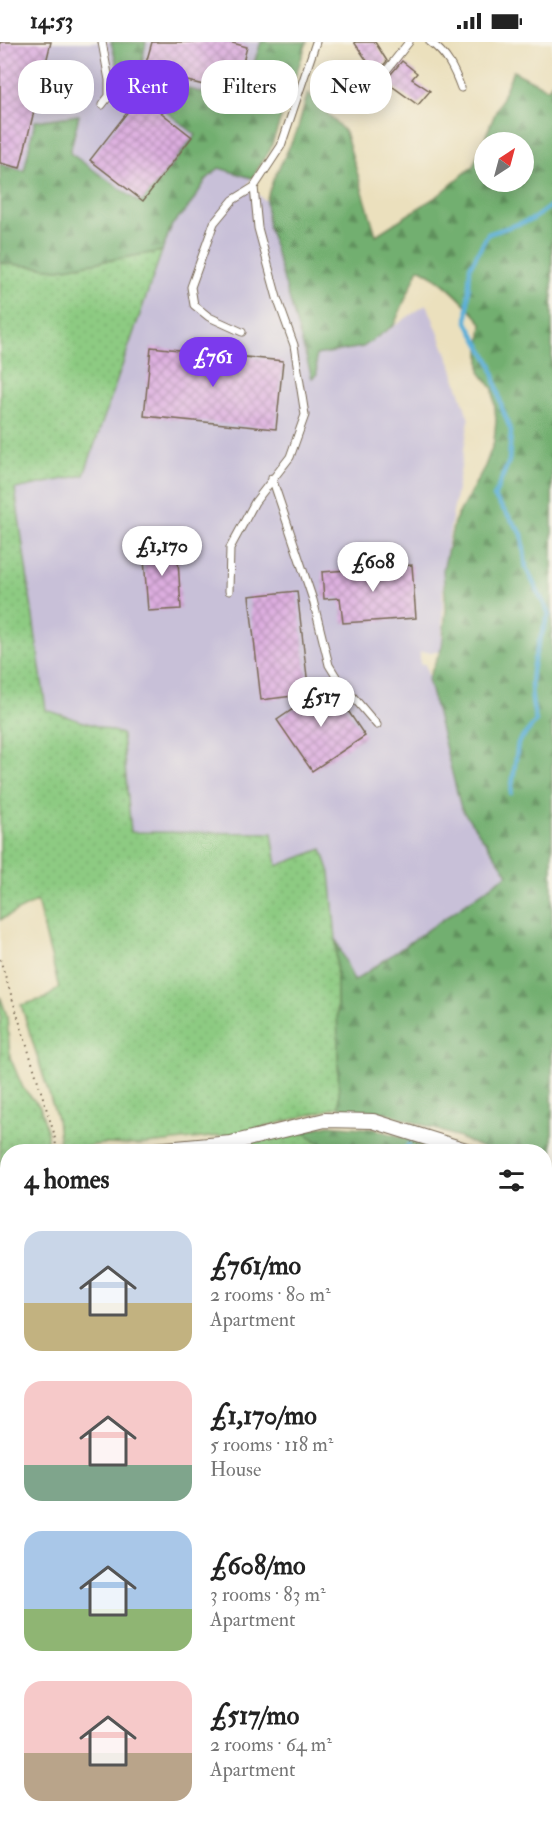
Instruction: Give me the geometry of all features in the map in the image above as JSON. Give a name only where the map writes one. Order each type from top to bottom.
[{"type":"street","points":[[220,1144],[325,1120],[373,1121],[446,1144]]},
{"type":"lane","points":[[102,42],[109,81],[109,96],[102,105]]},
{"type":"lane","points":[[243,332],[209,317],[194,305],[191,287],[214,222],[233,200],[254,186],[281,146],[316,42]]},
{"type":"lane","points":[[392,63],[409,42]]},
{"type":"lane","points":[[430,42],[442,51],[452,66],[461,88]]},
{"type":"lane","points":[[229,591],[230,548],[240,527],[272,478],[290,457],[304,415],[294,345],[277,298],[258,228],[254,186]]},
{"type":"lane","points":[[272,478],[313,600],[329,665],[337,678],[377,725]]},
{"type":"path","points":[[0,959],[56,1144]]},
{"type":"shaded area","points":[[0,42],[307,42],[298,68],[298,60],[201,60],[201,114],[282,114],[270,150],[247,186],[266,201],[268,225],[316,374],[315,355],[363,347],[427,304],[450,362],[469,420],[443,570],[442,647],[440,652],[420,652],[420,664],[425,664],[461,808],[509,874],[354,981],[336,939],[330,873],[277,866],[272,833],[131,832],[122,734],[46,711],[15,489],[24,171],[0,164]]},
{"type":"green space","points":[[111,42],[146,42],[143,60],[116,60]]},
{"type":"green space","points":[[261,42],[307,42],[298,68],[298,60],[255,60]]},
{"type":"green space","points":[[513,71],[548,89],[552,82],[552,1144],[473,1144],[383,1112],[339,1107],[336,939],[354,981],[508,874],[461,808],[428,679],[442,647],[446,609],[443,570],[454,522],[485,466],[494,442],[496,420],[493,389],[480,372],[482,323],[445,285],[419,268],[394,325],[363,347],[316,355],[317,374],[312,378],[268,225],[266,201],[273,180],[297,131],[308,93],[310,114],[328,114],[345,132],[376,235],[439,195],[474,164],[474,192],[534,192],[534,132],[487,132]]},
{"type":"green space","points":[[189,89],[201,93],[201,114],[282,114],[270,150],[252,178],[219,168],[206,180],[191,204],[172,225],[162,251],[59,269],[0,263],[0,164],[24,171],[35,121],[79,115],[70,153],[140,203],[196,135],[169,114],[189,114]]},
{"type":"green space","points":[[162,251],[84,475],[15,489],[46,710],[122,734],[131,832],[272,833],[277,866],[322,849],[330,873],[336,939],[339,1107],[238,1134],[148,1144],[60,1144],[57,1119],[21,1005],[46,998],[59,988],[37,901],[0,920],[0,263],[59,269]]},
{"type":"green space","points":[[0,996],[7,1016],[10,1057],[23,1088],[40,1107],[47,1130],[47,1144],[0,1144]]},
{"type":"green space","points":[[329,1125],[375,1129],[424,1144],[321,1144],[302,1131]]},
{"type":"green space","points":[[302,1131],[321,1144],[236,1144]]},
{"type":"building","points":[[0,42],[51,42],[47,60],[18,60],[18,114],[33,114],[20,168],[0,163]]},
{"type":"building","points":[[152,42],[229,42],[247,47],[244,60],[201,60],[201,84],[189,81],[189,60],[147,60]]},
{"type":"building","points":[[354,42],[375,42],[386,60],[366,60]]},
{"type":"building","points":[[402,61],[417,73],[412,79],[430,91],[418,105],[392,86],[392,73]]},
{"type":"building","points":[[126,114],[163,114],[192,137],[143,201],[90,160]]},
{"type":"building","points":[[151,347],[283,361],[276,429],[144,416]]},
{"type":"building","points":[[177,544],[181,609],[148,611],[143,546]]},
{"type":"building","points":[[412,565],[416,618],[343,623],[340,598],[324,599],[322,572]]},
{"type":"building","points":[[297,591],[309,694],[261,700],[249,596]]},
{"type":"building","points":[[330,684],[365,736],[312,771],[277,720]]},
{"type":"waterway","points":[[511,793],[518,743],[536,721],[531,679],[535,654],[549,614],[526,568],[522,534],[494,497],[509,461],[511,431],[502,408],[491,364],[467,322],[470,267],[488,234],[533,219],[552,205]]}]
